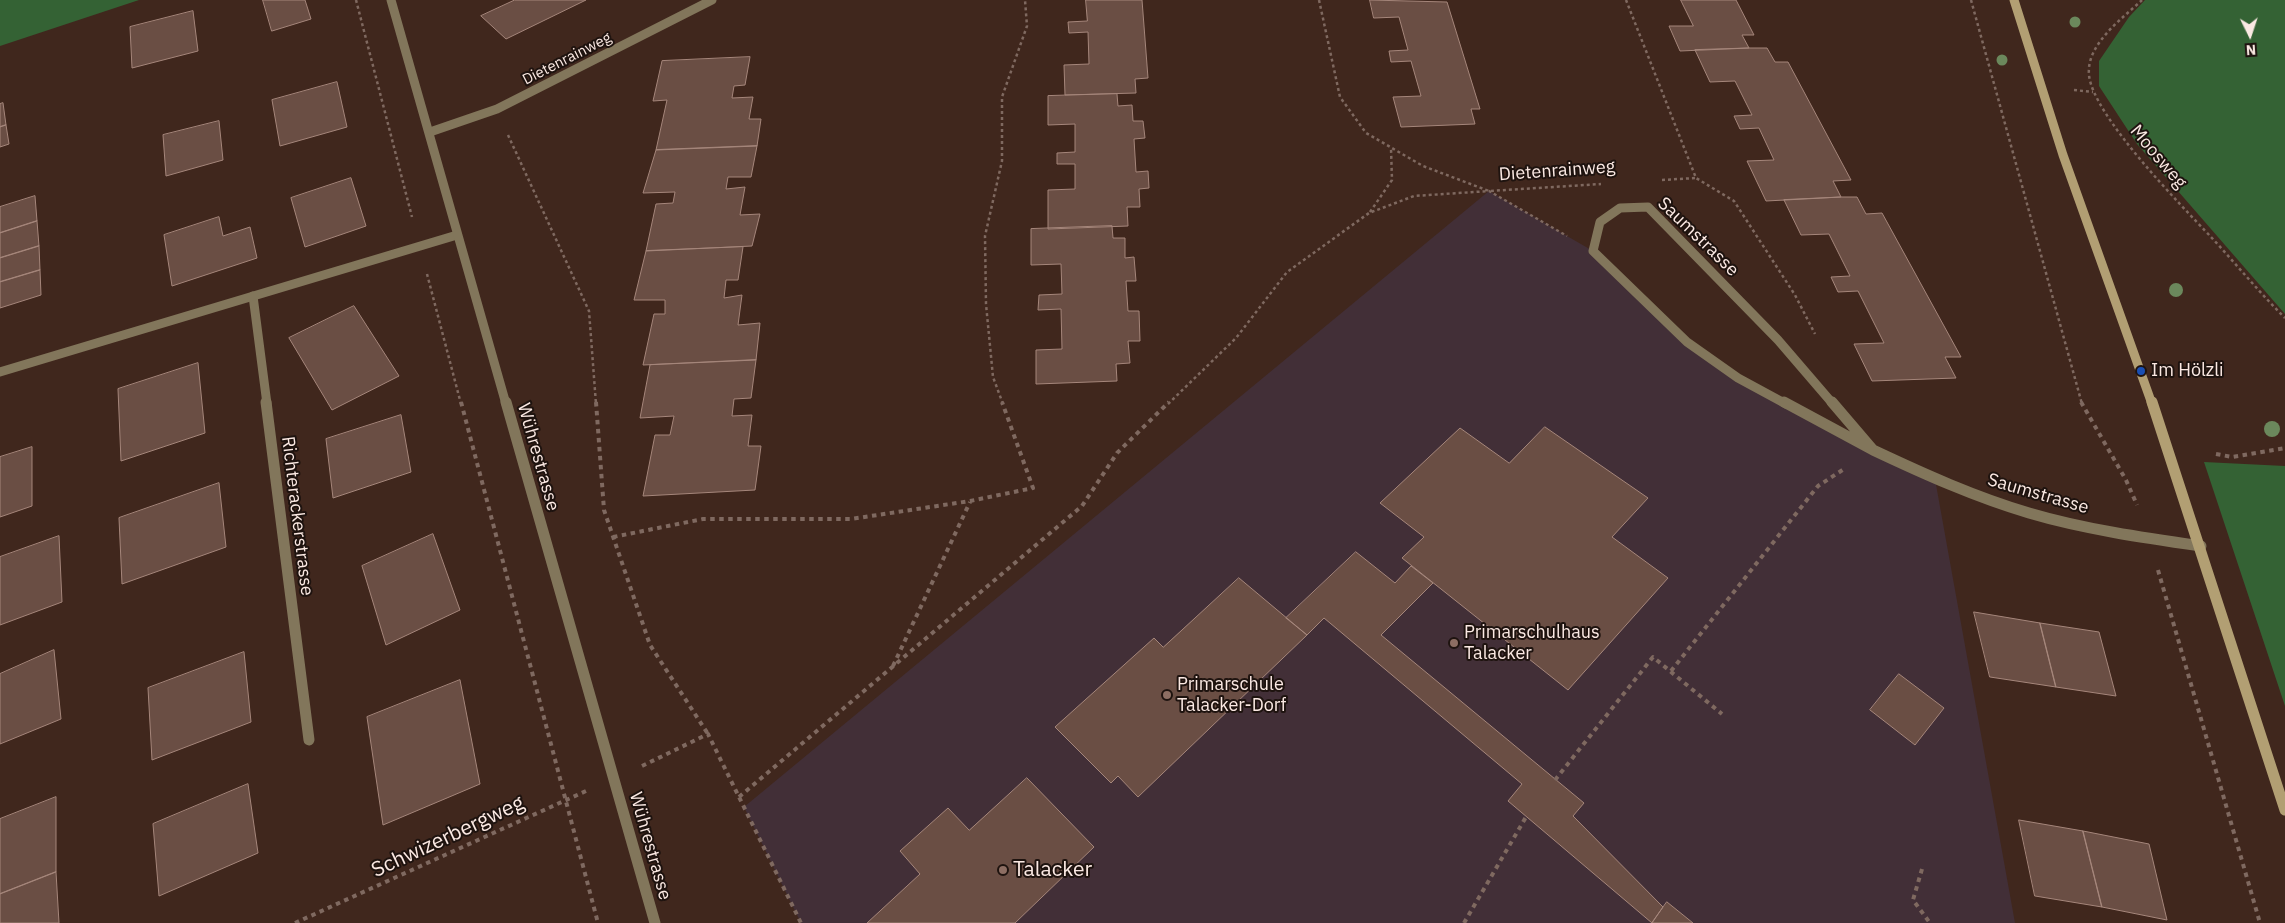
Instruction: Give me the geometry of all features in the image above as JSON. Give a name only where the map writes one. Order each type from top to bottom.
[{"type":"main road","points":[[2014,0],[2063,155],[2168,447],[2285,810]]},
{"type":"street","name":"Wührestrasse","points":[[391,0],[655,923]]},
{"type":"street","name":"Dietenrainweg","points":[[430,132],[497,110],[712,0]]},
{"type":"street","name":"Saumstrasse","points":[[1873,450],[1778,340],[1648,207],[1620,208],[1600,222],[1593,252],[1687,342],[1738,378],[1873,450],[1935,479],[2029,513],[2149,539],[2201,546]]},
{"type":"street","points":[[0,372],[457,235]]},
{"type":"street","name":"Richterackerstrasse","points":[[252,296],[309,740]]},
{"type":"path","points":[[356,0],[598,923]]},
{"type":"path","points":[[613,537],[703,519],[851,519],[970,502],[1033,488],[993,378],[986,304],[985,236],[1002,161],[1002,97],[1027,26],[1025,0]]},
{"type":"path","name":"Dietenrainweg","points":[[1319,0],[1340,97],[1366,133],[1423,166],[1489,192],[1608,184]]},
{"type":"path","points":[[1626,0],[1696,178]]},
{"type":"path","points":[[1971,0],[2008,128],[2083,408],[2131,490],[2149,539],[2260,923]]},
{"type":"path","name":"Moosweg","points":[[2142,0],[2102,42],[2091,58],[2089,76],[2093,92],[2107,115],[2142,161],[2285,318]]},
{"type":"path","points":[[497,110],[589,311],[604,510],[650,645],[708,734],[801,923]]},
{"type":"path","points":[[1369,213],[1392,180],[1391,147]]},
{"type":"path","points":[[1657,181],[1696,178],[1734,201],[1795,295],[1816,336]]},
{"type":"path","points":[[739,797],[1082,506],[1117,453],[1236,338],[1287,272],[1369,213],[1414,196],[1489,192],[1593,252]]},
{"type":"path","points":[[2216,454],[2232,457],[2285,448]]},
{"type":"path","points":[[1671,671],[1818,486],[1873,450]]},
{"type":"path","points":[[892,668],[970,502]]},
{"type":"path","points":[[1555,780],[1653,657],[1722,714]]},
{"type":"path","name":"Schwizerbergweg","points":[[295,923],[614,779],[708,734]]},
{"type":"path","points":[[1464,923],[1526,817]]},
{"type":"path","points":[[1922,869],[1913,900],[1930,923]]},
{"type":"shaded area","name":"Primarschulhaus Talacker","points":[[1489,191],[1593,251],[1687,342],[1738,378],[1935,479],[2015,923],[801,923],[744,807]]},
{"type":"green space","points":[[0,0],[139,0],[0,46]]},
{"type":"green space","points":[[2145,0],[2285,0],[2285,314],[2137,144],[2099,86],[2099,61],[2129,17]]},
{"type":"green space","points":[[2204,462],[2285,466],[2285,706]]},
{"type":"building","points":[[263,0],[305,0],[311,19],[272,31]]},
{"type":"building","points":[[515,0],[586,0],[506,39],[481,16]]},
{"type":"building","points":[[1086,0],[1142,0],[1148,78],[1135,79],[1136,93],[1065,95],[1064,65],[1089,64],[1088,32],[1069,33],[1068,22],[1087,21]]},
{"type":"building","points":[[1370,0],[1447,2],[1480,109],[1471,109],[1475,124],[1401,127],[1393,97],[1421,96],[1411,61],[1391,62],[1389,51],[1408,50],[1399,17],[1374,18]]},
{"type":"building","points":[[1681,0],[1736,0],[1754,35],[1742,35],[1749,48],[1680,51],[1669,26],[1693,26]]},
{"type":"building","points":[[193,11],[198,51],[132,68],[130,27]]},
{"type":"building","points":[[1767,48],[1775,62],[1788,62],[1851,180],[1833,181],[1841,197],[1766,201],[1747,161],[1774,160],[1759,128],[1740,129],[1734,116],[1752,115],[1735,81],[1710,82],[1695,50]]},
{"type":"building","points":[[750,57],[745,85],[734,86],[732,98],[753,97],[749,119],[761,119],[757,146],[656,150],[667,100],[653,101],[662,61]]},
{"type":"building","points":[[337,82],[347,127],[280,146],[272,100]]},
{"type":"building","points":[[1117,94],[1118,106],[1132,105],[1133,121],[1143,121],[1145,138],[1134,139],[1136,172],[1148,171],[1149,188],[1139,189],[1140,207],[1127,207],[1128,226],[1048,229],[1048,190],[1075,189],[1075,164],[1057,164],[1057,153],[1075,152],[1075,124],[1048,125],[1048,96]]},
{"type":"building","points":[[3,103],[6,125],[0,127],[0,104]]},
{"type":"building","points":[[219,121],[223,160],[166,176],[163,135]]},
{"type":"building","points":[[6,125],[9,144],[0,147],[0,127]]},
{"type":"building","points":[[757,146],[751,177],[728,177],[726,189],[745,187],[740,215],[760,214],[752,246],[646,251],[656,204],[673,203],[675,192],[643,193],[656,150]]},
{"type":"building","points":[[351,178],[366,226],[305,247],[291,198]]},
{"type":"building","points":[[35,196],[37,221],[0,233],[0,207]]},
{"type":"building","points":[[1857,197],[1866,214],[1882,213],[1961,357],[1945,357],[1956,378],[1872,381],[1854,344],[1884,343],[1858,291],[1838,292],[1831,277],[1850,276],[1829,234],[1801,235],[1784,200]]},
{"type":"building","points":[[219,217],[223,236],[250,227],[257,258],[172,286],[164,235]]},
{"type":"building","points":[[37,221],[39,246],[0,258],[0,233]]},
{"type":"building","points":[[1112,226],[1113,238],[1125,238],[1125,258],[1134,257],[1136,281],[1126,281],[1128,311],[1139,311],[1140,341],[1128,341],[1130,363],[1116,364],[1117,381],[1036,384],[1036,350],[1062,349],[1061,309],[1038,310],[1039,295],[1062,294],[1061,264],[1031,265],[1031,229]]},
{"type":"building","points":[[39,246],[40,270],[0,282],[0,258]]},
{"type":"building","points":[[743,247],[738,280],[726,280],[724,298],[742,295],[738,325],[760,323],[756,360],[643,365],[654,314],[665,314],[665,300],[634,300],[646,251]]},
{"type":"building","points":[[40,270],[41,295],[0,308],[0,282]]},
{"type":"building","points":[[354,306],[399,376],[332,410],[289,338]]},
{"type":"building","points":[[756,360],[751,398],[734,399],[732,416],[752,415],[748,446],[761,446],[755,490],[643,496],[655,435],[670,435],[674,416],[640,418],[650,365]]},
{"type":"building","points":[[198,363],[205,433],[121,461],[118,389]]},
{"type":"building","points":[[401,415],[411,472],[333,498],[326,439]]},
{"type":"building","points":[[1545,427],[1648,498],[1612,537],[1668,578],[1568,690],[1402,558],[1424,537],[1380,503],[1460,428],[1509,463]]},
{"type":"building","points":[[32,447],[32,506],[0,517],[0,457]]},
{"type":"building","points":[[219,483],[226,547],[122,584],[119,518]]},
{"type":"building","points":[[433,534],[460,610],[386,645],[362,566]]},
{"type":"building","points":[[59,536],[62,602],[0,625],[0,557]]},
{"type":"building","points":[[1356,552],[1395,583],[1411,566],[1433,583],[1381,635],[1584,803],[1573,816],[1663,907],[1652,923],[1508,801],[1522,784],[1324,618],[1307,635],[1286,618]]},
{"type":"building","name":"Primarschule Talacker-Dorf","points":[[1239,578],[1307,635],[1138,797],[1118,776],[1111,783],[1055,727],[1154,638],[1163,647]]},
{"type":"building","points":[[1974,612],[2040,623],[2056,687],[1990,677]]},
{"type":"building","points":[[2040,623],[2099,632],[2116,696],[2056,687]]},
{"type":"building","points":[[54,650],[61,719],[0,744],[0,674]]},
{"type":"building","points":[[244,652],[251,722],[152,760],[148,688]]},
{"type":"building","points":[[1899,674],[1944,708],[1915,745],[1870,710]]},
{"type":"building","points":[[460,680],[480,784],[383,825],[367,717]]},
{"type":"building","points":[[1027,778],[1094,847],[1015,923],[867,923],[920,874],[900,851],[948,808],[969,830]]},
{"type":"building","points":[[248,784],[258,853],[159,896],[153,824]]},
{"type":"building","points":[[56,797],[56,872],[0,894],[0,819]]},
{"type":"building","points":[[2019,820],[2083,831],[2102,907],[2035,896]]},
{"type":"building","points":[[2083,831],[2149,844],[2167,920],[2102,907]]},
{"type":"building","points":[[56,872],[59,923],[0,923],[0,894]]},
{"type":"building","points":[[1667,902],[1693,923],[1652,923]]},
{"type":"place","name":"Im Hölzli","points":[[2141,371]]},
{"type":"place","name":"Primarschulhaus Talacker","points":[[1454,643]]},
{"type":"place","name":"Primarschule Talacker-Dorf","points":[[1167,695]]},
{"type":"place","name":"Talacker","points":[[1003,870]]}]
